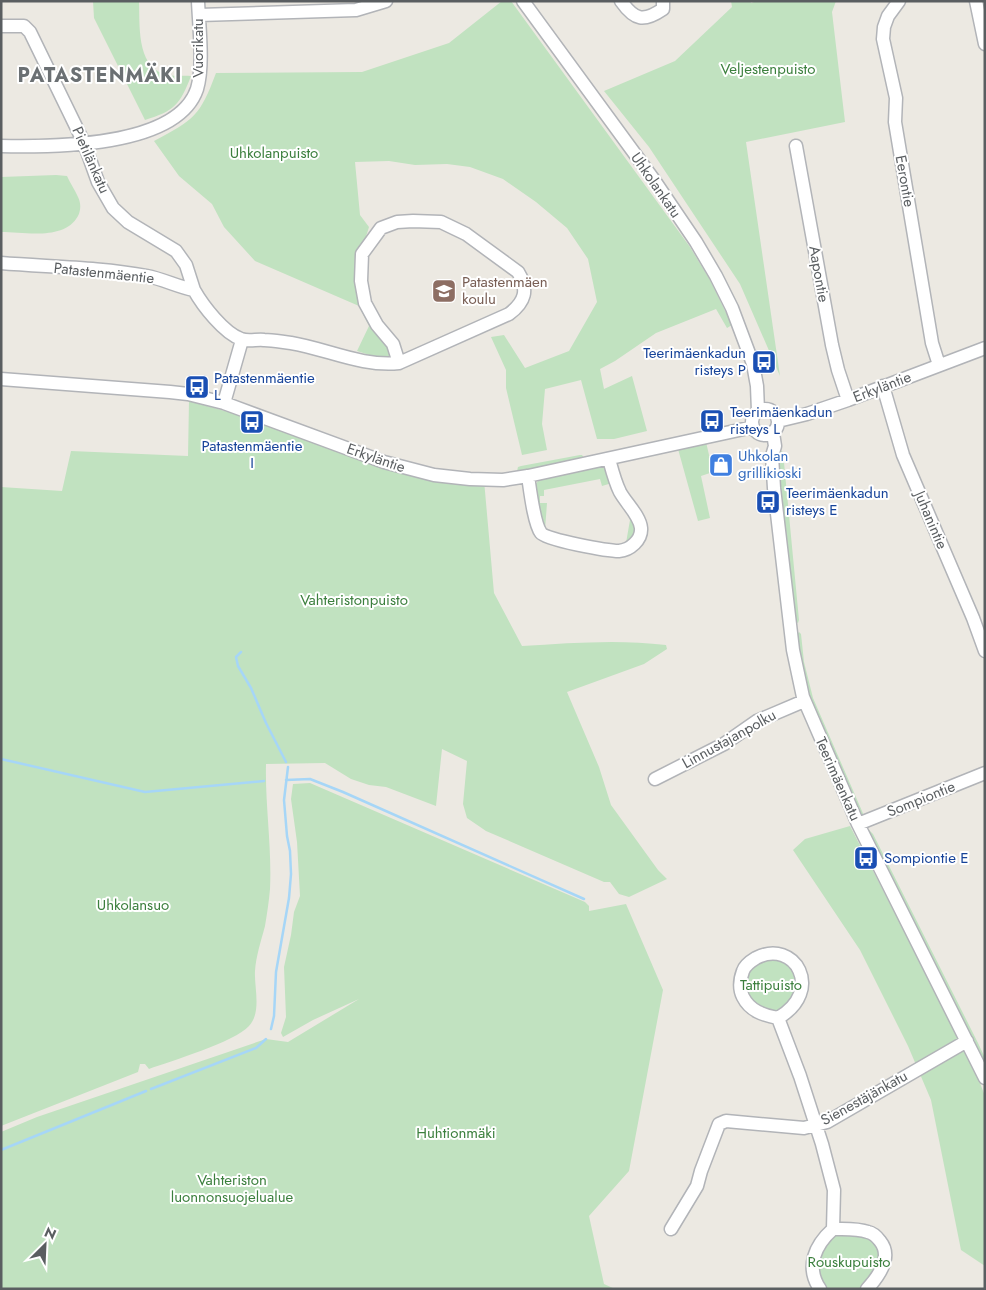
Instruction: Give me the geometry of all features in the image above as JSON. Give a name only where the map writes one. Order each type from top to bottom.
[{"type":"street","name":"Vuorikatu","points":[[1,146],[53,147],[84,143],[152,130],[175,118],[189,104],[198,87],[200,71],[198,1]]},
{"type":"street","points":[[199,15],[356,10],[386,1]]},
{"type":"street","name":"Uhkolankatu","points":[[523,1],[654,180],[696,242],[732,308],[753,364],[764,410]]},
{"type":"street","points":[[621,1],[629,11],[642,18],[651,17],[663,9],[664,1]]},
{"type":"street","name":"Eerontie","points":[[899,1],[888,16],[884,27],[883,39],[896,98],[895,122],[932,344],[939,365]]},
{"type":"street","points":[[976,1],[985,44]]},
{"type":"street","name":"Pietilänkatu","points":[[1,26],[24,26],[30,32],[84,143],[98,182],[113,208],[128,222],[176,251],[186,265],[194,290]]},
{"type":"street","name":"Aapontie","points":[[796,146],[832,344],[848,400]]},
{"type":"street","points":[[194,290],[200,301],[226,330],[242,340],[263,340],[293,344],[372,364],[399,362],[509,314],[520,306],[525,291],[524,281],[518,272],[466,234],[441,222],[397,222],[381,228],[362,254],[360,281],[365,303],[377,325],[393,344],[399,362]]},
{"type":"street","name":"Patastenmäentie","points":[[1,263],[124,272],[149,276],[182,288],[194,290]]},
{"type":"street","points":[[224,403],[242,340]]},
{"type":"street","name":"Erkyläntie","points":[[1,379],[188,394],[224,403],[384,462],[434,476],[503,480],[766,429],[985,348]]},
{"type":"street","name":"Juhanintie","points":[[883,386],[903,455],[973,618],[985,651]]},
{"type":"street","points":[[764,410],[753,417],[766,429]]},
{"type":"street","name":"Teerimäenkatu","points":[[764,410],[776,414],[766,429],[766,448],[772,456],[793,650],[797,676],[804,701],[858,824],[985,1078]]},
{"type":"street","points":[[528,476],[537,526],[544,536],[555,540],[618,551],[633,546],[639,537],[641,529],[638,520],[619,490],[609,459]]},
{"type":"street","name":"Linnustajanpolku","points":[[655,779],[724,744],[763,718],[804,701]]},
{"type":"street","name":"Sompiontie","points":[[858,824],[985,773]]},
{"type":"street","points":[[765,954],[785,956],[799,970],[802,981],[802,990],[799,998],[787,1013],[778,1018],[755,1011],[746,1003],[741,993],[740,980],[743,968],[752,960],[765,954]]},
{"type":"street","points":[[778,1018],[816,1125],[834,1190],[833,1229]]},
{"type":"street","name":"Sienestäjänkatu","points":[[671,1229],[697,1186],[719,1124],[726,1121],[804,1128],[827,1122],[967,1041]]},
{"type":"street","points":[[820,1289],[814,1280],[812,1268],[814,1254],[824,1237],[833,1229],[869,1232],[876,1236],[884,1246],[886,1260],[878,1276],[867,1289]]},
{"type":"green space","points":[[93,1],[139,1],[141,43],[148,62],[164,74],[191,76],[175,106],[145,120],[94,18]]},
{"type":"green space","name":"Uhkolanpuisto","points":[[502,1],[511,1],[690,247],[710,280],[732,325],[727,328],[716,309],[656,333],[600,369],[604,389],[632,376],[647,431],[614,439],[597,439],[581,380],[545,389],[542,424],[547,450],[522,455],[506,388],[506,370],[491,337],[504,335],[525,368],[569,351],[597,302],[588,259],[567,228],[536,202],[503,179],[470,167],[447,164],[415,165],[389,161],[355,162],[360,215],[369,227],[364,243],[362,288],[391,347],[389,357],[382,359],[357,351],[369,326],[359,306],[255,261],[224,227],[212,204],[179,176],[154,141],[178,128],[194,115],[205,99],[216,73],[362,72],[449,43]]},
{"type":"green space","name":"Veljestenpuisto","points":[[731,1],[750,1],[751,3],[757,1],[836,1],[832,12],[845,122],[746,142],[780,376],[740,284],[649,147],[604,91],[675,61],[732,7]]},
{"type":"green space","points":[[67,176],[79,199],[79,214],[72,224],[54,232],[32,234],[1,232],[1,177]]},
{"type":"green space","points":[[189,401],[311,435],[384,462],[484,480],[494,593],[522,646],[612,642],[666,645],[667,649],[644,664],[567,692],[599,767],[611,805],[658,870],[667,879],[629,897],[619,894],[610,882],[604,882],[486,831],[467,818],[463,804],[467,761],[442,749],[436,806],[386,787],[369,785],[351,779],[325,763],[266,764],[270,889],[265,926],[256,965],[255,1014],[249,1026],[242,1032],[217,1045],[149,1069],[145,1064],[140,1064],[138,1072],[1,1126],[1,487],[62,491],[71,451],[188,456]]},
{"type":"green space","points":[[706,442],[713,472],[701,476],[710,518],[698,521],[678,449]]},
{"type":"green space","points":[[777,449],[783,452],[798,623],[795,621]]},
{"type":"green space","points":[[582,455],[584,458],[516,475],[518,467],[521,466]]},
{"type":"green space","points":[[598,466],[606,469],[612,483],[602,486],[600,479],[544,490],[544,496],[540,496],[540,503],[547,503],[545,530],[555,537],[621,545],[626,543],[629,516],[632,514],[639,530],[627,546],[546,536],[533,487],[539,480]]},
{"type":"green space","points":[[799,632],[801,634],[804,662],[813,698],[865,818],[860,816],[804,684],[797,635]]},
{"type":"green space","name":"Huhtionmäki","points":[[310,783],[585,902],[589,906],[589,911],[626,904],[663,990],[629,1171],[589,1216],[604,1284],[615,1289],[1,1289],[1,1132],[37,1117],[266,1039],[288,1042],[359,999],[313,1020],[283,1037],[281,1033],[286,1017],[284,967],[294,912],[300,896],[297,842],[291,799],[293,784]]},
{"type":"green space","points":[[850,826],[973,1065],[985,1096],[985,1266],[961,1250],[931,1100],[908,1046],[860,950],[793,850],[805,839]]},
{"type":"green space","points":[[869,830],[873,834],[978,1043],[985,1058],[985,1068],[868,837]]},
{"type":"green space","name":"Tattipuisto","points":[[765,958],[781,960],[790,965],[796,975],[799,990],[783,1008],[774,1013],[768,1013],[760,1009],[745,993],[748,972]]},
{"type":"green space","name":"Rouskupuisto","points":[[857,1235],[874,1241],[880,1248],[881,1260],[867,1284],[860,1289],[826,1289],[818,1280],[820,1251],[831,1236]]},
{"type":"waterway","points":[[241,652],[236,657],[238,666],[251,688],[286,762]]},
{"type":"waterway","points":[[1,759],[145,792],[264,781]]},
{"type":"waterway","points":[[271,1029],[274,1016],[276,972],[289,898],[291,874],[284,800],[288,767]]},
{"type":"waterway","points":[[286,780],[310,779],[343,792],[584,899]]},
{"type":"waterway","points":[[151,1089],[256,1048],[266,1039]]},
{"type":"waterway","points":[[1,1150],[146,1091]]},
{"type":"place","name":"Patastenmäen koulu","points":[[444,291]]},
{"type":"place","name":"Teerimäenkadun risteys P","points":[[764,362]]},
{"type":"place","name":"Patastenmäentie L","points":[[197,387]]},
{"type":"place","name":"Teerimäenkadun risteys L","points":[[712,421]]},
{"type":"place","name":"Patastenmäentie I","points":[[252,422]]},
{"type":"place","name":"Uhkolan grillikioski","points":[[721,465]]},
{"type":"place","name":"Teerimäenkadun risteys E","points":[[768,502]]},
{"type":"place","name":"Sompiontie E","points":[[866,858]]},
{"type":"district","name":"PATASTENMÄKI","points":[[100,75]]},
{"type":"park label","name":"Vahteristonpuisto","points":[[354,600]]},
{"type":"park label","name":"Uhkolansuo","points":[[133,905]]},
{"type":"park label","name":"Vahteriston luonnonsuojelualue","points":[[232,1188]]}]
